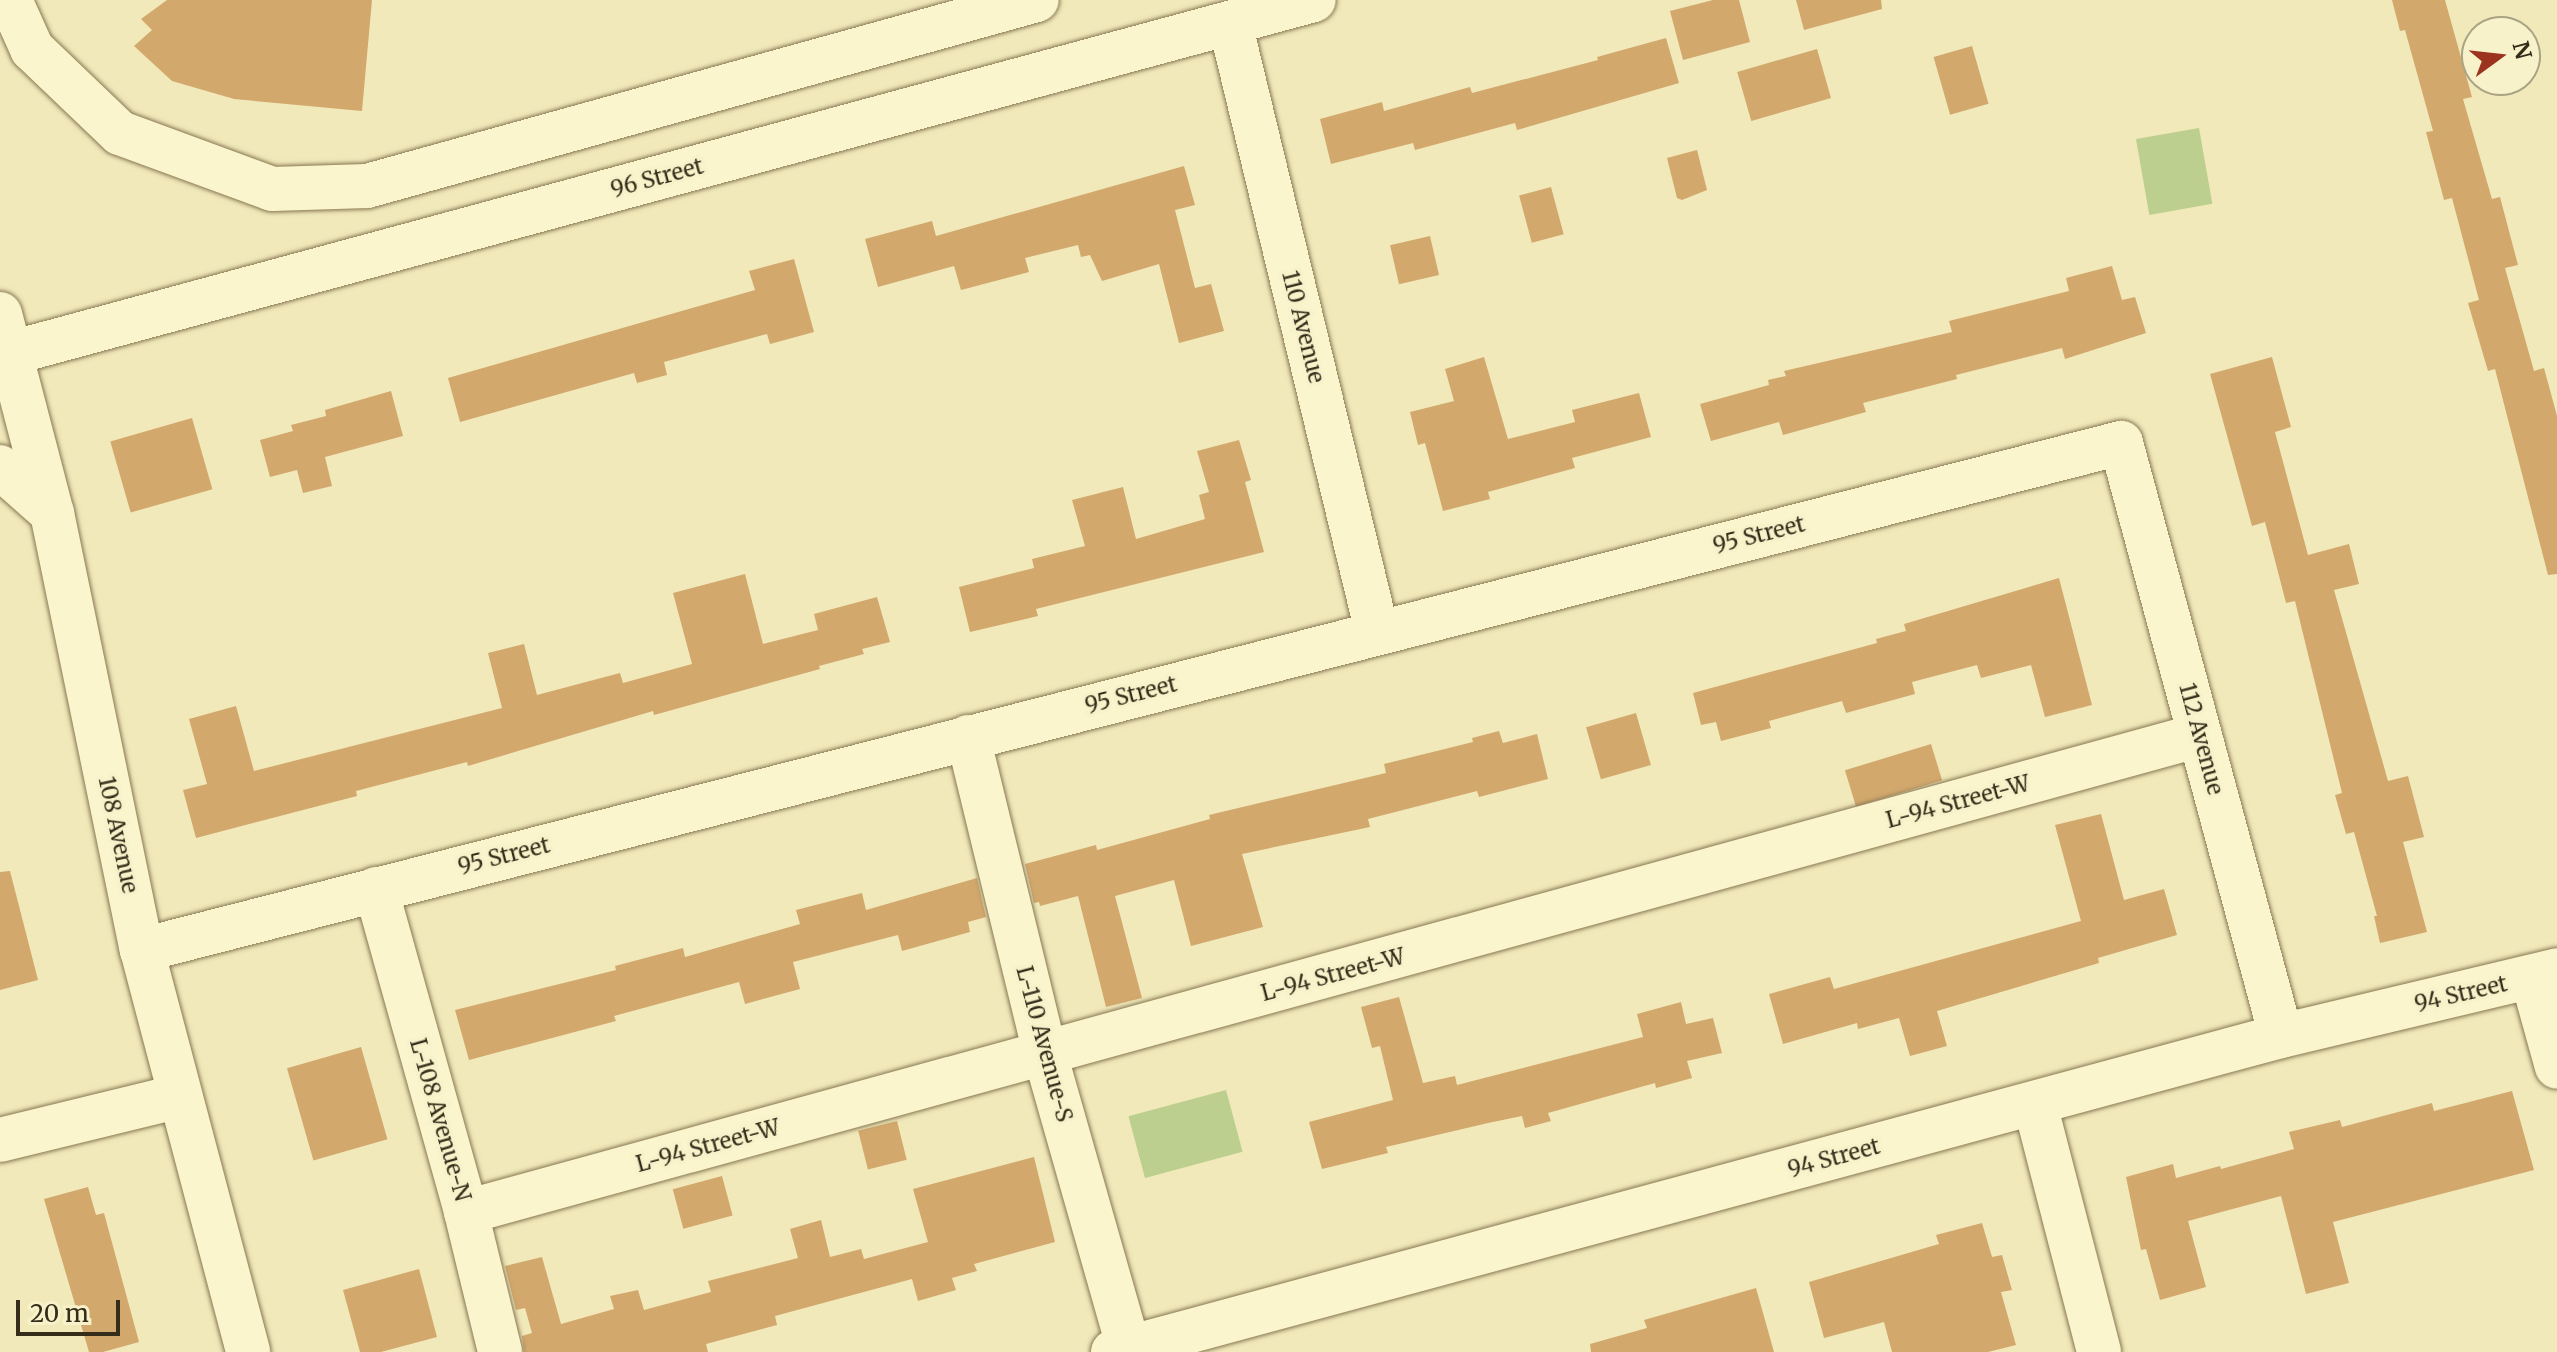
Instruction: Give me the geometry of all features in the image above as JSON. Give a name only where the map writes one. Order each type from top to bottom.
[{"type":"street","points":[[10,0],[32,49],[120,133],[272,189],[367,186],[1037,0]]},
{"type":"street","name":"96 Street","points":[[3,341],[1314,0]]},
{"type":"street","name":"110 Avenue","points":[[1230,23],[1377,632]]},
{"type":"street","name":"108 Avenue","points":[[3,341],[52,513],[142,950],[248,1352]]},
{"type":"street","name":"95 Street","points":[[142,950],[2121,443]]},
{"type":"street","name":"112 Avenue","points":[[2121,443],[2281,1036]]},
{"type":"street","points":[[0,467],[52,513]]},
{"type":"street","name":"L-94 Street-W","points":[[466,1212],[2200,735]]},
{"type":"street","name":"L-110 Avenue-S","points":[[968,737],[1121,1350]]},
{"type":"street","name":"L-108 Avenue-N","points":[[376,889],[466,1212],[500,1352]]},
{"type":"street","points":[[2545,973],[2557,1067]]},
{"type":"street","name":"94 Street","points":[[1121,1350],[2281,1036],[2545,973]]},
{"type":"street","points":[[0,1140],[180,1096]]},
{"type":"street","points":[[2035,1104],[2099,1352]]},
{"type":"green space","points":[[2199,128],[2212,204],[2149,215],[2136,139]]},
{"type":"green space","points":[[1226,1090],[1243,1152],[1145,1178],[1128,1116]]},
{"type":"building","points":[[167,0],[372,0],[362,111],[234,99],[172,81],[134,46],[152,30],[141,19]]},
{"type":"building","points":[[1713,0],[1739,0],[1750,42],[1683,60],[1670,11]]},
{"type":"building","points":[[1796,0],[1881,0],[1882,9],[1804,30]]},
{"type":"building","points":[[2392,0],[2445,0],[2461,57],[2461,96],[2472,96],[2463,99],[2492,199],[2500,197],[2518,265],[2505,268],[2534,371],[2544,368],[2557,416],[2557,574],[2548,575],[2495,369],[2488,371],[2468,303],[2479,300],[2452,198],[2444,200],[2426,132],[2433,131],[2405,30],[2400,31]]},
{"type":"building","points":[[1666,38],[1679,83],[1517,130],[1515,123],[1415,150],[1413,143],[1331,164],[1320,119],[1382,102],[1384,111],[1470,87],[1472,93],[1598,60],[1597,57]]},
{"type":"building","points":[[1972,46],[1989,104],[1950,115],[1934,57]]},
{"type":"building","points":[[1817,49],[1831,98],[1751,121],[1737,72]]},
{"type":"building","points":[[1697,150],[1707,190],[1682,200],[1677,198],[1667,158]]},
{"type":"building","points":[[1184,166],[1195,205],[1175,210],[1195,288],[1211,284],[1224,331],[1179,343],[1159,264],[1102,281],[1090,255],[1081,257],[1078,245],[1025,258],[1029,272],[961,290],[954,266],[878,287],[865,239],[932,221],[936,236]]},
{"type":"building","points":[[1551,187],[1564,234],[1532,243],[1519,196]]},
{"type":"building","points":[[1430,236],[1439,275],[1399,284],[1390,245]]},
{"type":"building","points":[[794,259],[814,332],[770,344],[767,334],[664,362],[667,375],[637,383],[634,373],[460,422],[448,378],[755,290],[749,271]]},
{"type":"building","points":[[2112,266],[2122,300],[2135,297],[2146,333],[2065,359],[2062,348],[1956,375],[1957,379],[1863,403],[1866,412],[1783,435],[1779,422],[1711,441],[1700,404],[1769,385],[1768,380],[1786,376],[1784,371],[1952,332],[1949,321],[2069,291],[2066,278]]},
{"type":"building","points":[[1484,357],[1508,439],[1575,422],[1572,410],[1639,393],[1651,437],[1572,458],[1575,468],[1488,492],[1490,499],[1443,511],[1425,443],[1418,445],[1410,412],[1454,401],[1445,369]]},
{"type":"building","points":[[2272,357],[2291,427],[2275,432],[2308,555],[2349,544],[2359,584],[2334,590],[2388,781],[2408,776],[2424,837],[2403,842],[2427,932],[2380,943],[2374,916],[2377,916],[2354,832],[2346,834],[2335,795],[2342,793],[2295,601],[2286,603],[2265,522],[2252,526],[2210,374]]},
{"type":"building","points":[[391,391],[403,436],[325,457],[332,486],[303,493],[297,470],[270,477],[260,440],[293,431],[291,425],[326,416],[325,410]]},
{"type":"building","points":[[192,418],[212,489],[131,513],[110,441]]},
{"type":"building","points":[[1239,440],[1251,480],[1245,482],[1264,552],[1036,609],[1038,616],[970,632],[959,587],[1034,568],[1032,559],[1085,546],[1072,500],[1123,487],[1136,539],[1205,519],[1199,495],[1209,492],[1197,451]]},
{"type":"building","points":[[745,574],[763,644],[818,630],[814,614],[877,597],[890,642],[862,649],[864,654],[819,666],[820,669],[654,715],[653,711],[468,766],[467,762],[356,791],[357,796],[196,838],[183,790],[207,784],[189,719],[236,706],[254,771],[502,708],[488,653],[524,644],[537,695],[620,673],[623,683],[692,664],[673,593]]},
{"type":"building","points":[[2059,578],[2092,705],[2045,717],[2031,665],[1981,678],[1977,665],[1912,682],[1915,694],[1846,713],[1842,701],[1769,721],[1771,728],[1721,741],[1716,722],[1701,725],[1693,693],[1877,643],[1876,639],[1906,631],[1904,624]]},
{"type":"building","points":[[1636,713],[1651,765],[1601,779],[1586,727]]},
{"type":"building","points":[[1499,731],[1503,743],[1537,734],[1548,779],[1479,797],[1477,791],[1368,819],[1370,827],[1242,854],[1263,927],[1191,946],[1174,880],[1115,896],[1142,998],[1106,1007],[1078,896],[1040,906],[1039,902],[1034,903],[1025,864],[1096,845],[1097,850],[1210,819],[1209,815],[1386,773],[1384,764],[1473,742],[1472,738]]},
{"type":"building","points":[[1931,744],[1942,780],[1856,807],[1845,770]]},
{"type":"building","points":[[2101,814],[2124,900],[2164,889],[2177,935],[2098,958],[2099,963],[1937,1011],[1947,1046],[1910,1056],[1899,1018],[1858,1029],[1857,1023],[1783,1044],[1769,994],[1830,977],[1834,989],[2081,921],[2055,825]]},
{"type":"building","points":[[10,871],[38,980],[0,990],[0,872]]},
{"type":"building","points":[[977,878],[986,917],[968,922],[970,932],[902,951],[898,935],[793,962],[800,989],[745,1004],[739,982],[614,1016],[616,1021],[469,1060],[455,1010],[616,970],[615,966],[683,948],[685,957],[800,924],[796,910],[862,893],[866,910]]},
{"type":"building","points":[[1399,997],[1423,1083],[1455,1076],[1457,1085],[1643,1037],[1637,1014],[1681,1002],[1686,1024],[1713,1018],[1722,1053],[1687,1061],[1692,1078],[1656,1088],[1655,1083],[1548,1113],[1551,1121],[1525,1128],[1522,1116],[1488,1123],[1386,1147],[1388,1153],[1322,1169],[1309,1122],[1393,1100],[1380,1046],[1372,1048],[1361,1007]]},
{"type":"building","points":[[361,1047],[387,1139],[313,1161],[287,1068]]},
{"type":"building","points":[[2512,1091],[2534,1170],[2333,1222],[2349,1283],[2306,1294],[2281,1196],[2188,1221],[2206,1287],[2160,1300],[2146,1249],[2141,1250],[2126,1177],[2173,1164],[2176,1178],[2220,1166],[2221,1169],[2294,1149],[2289,1132],[2340,1120],[2342,1127],[2432,1103],[2434,1111]]},
{"type":"building","points":[[897,1121],[907,1160],[868,1169],[858,1131]]},
{"type":"building","points":[[1034,1157],[1055,1242],[974,1264],[977,1271],[952,1278],[956,1290],[918,1301],[912,1279],[775,1316],[777,1325],[706,1344],[708,1352],[524,1352],[522,1336],[532,1333],[525,1308],[516,1310],[505,1266],[542,1257],[561,1324],[614,1309],[610,1296],[638,1290],[644,1310],[711,1292],[708,1281],[798,1258],[790,1229],[821,1220],[830,1257],[861,1249],[864,1259],[928,1242],[913,1189]]},
{"type":"building","points":[[722,1176],[733,1216],[683,1229],[673,1189]]},
{"type":"building","points":[[88,1187],[96,1215],[104,1213],[139,1342],[103,1352],[89,1352],[44,1199]]},
{"type":"building","points":[[1982,1223],[1992,1257],[2002,1255],[2012,1290],[2001,1292],[2016,1345],[1988,1352],[1892,1352],[1884,1322],[1824,1338],[1809,1282],[1939,1244],[1936,1235]]},
{"type":"building","points":[[419,1269],[437,1337],[381,1352],[360,1352],[343,1290]]},
{"type":"building","points":[[1756,1288],[1774,1352],[1591,1352],[1590,1344],[1647,1328],[1644,1320]]}]
